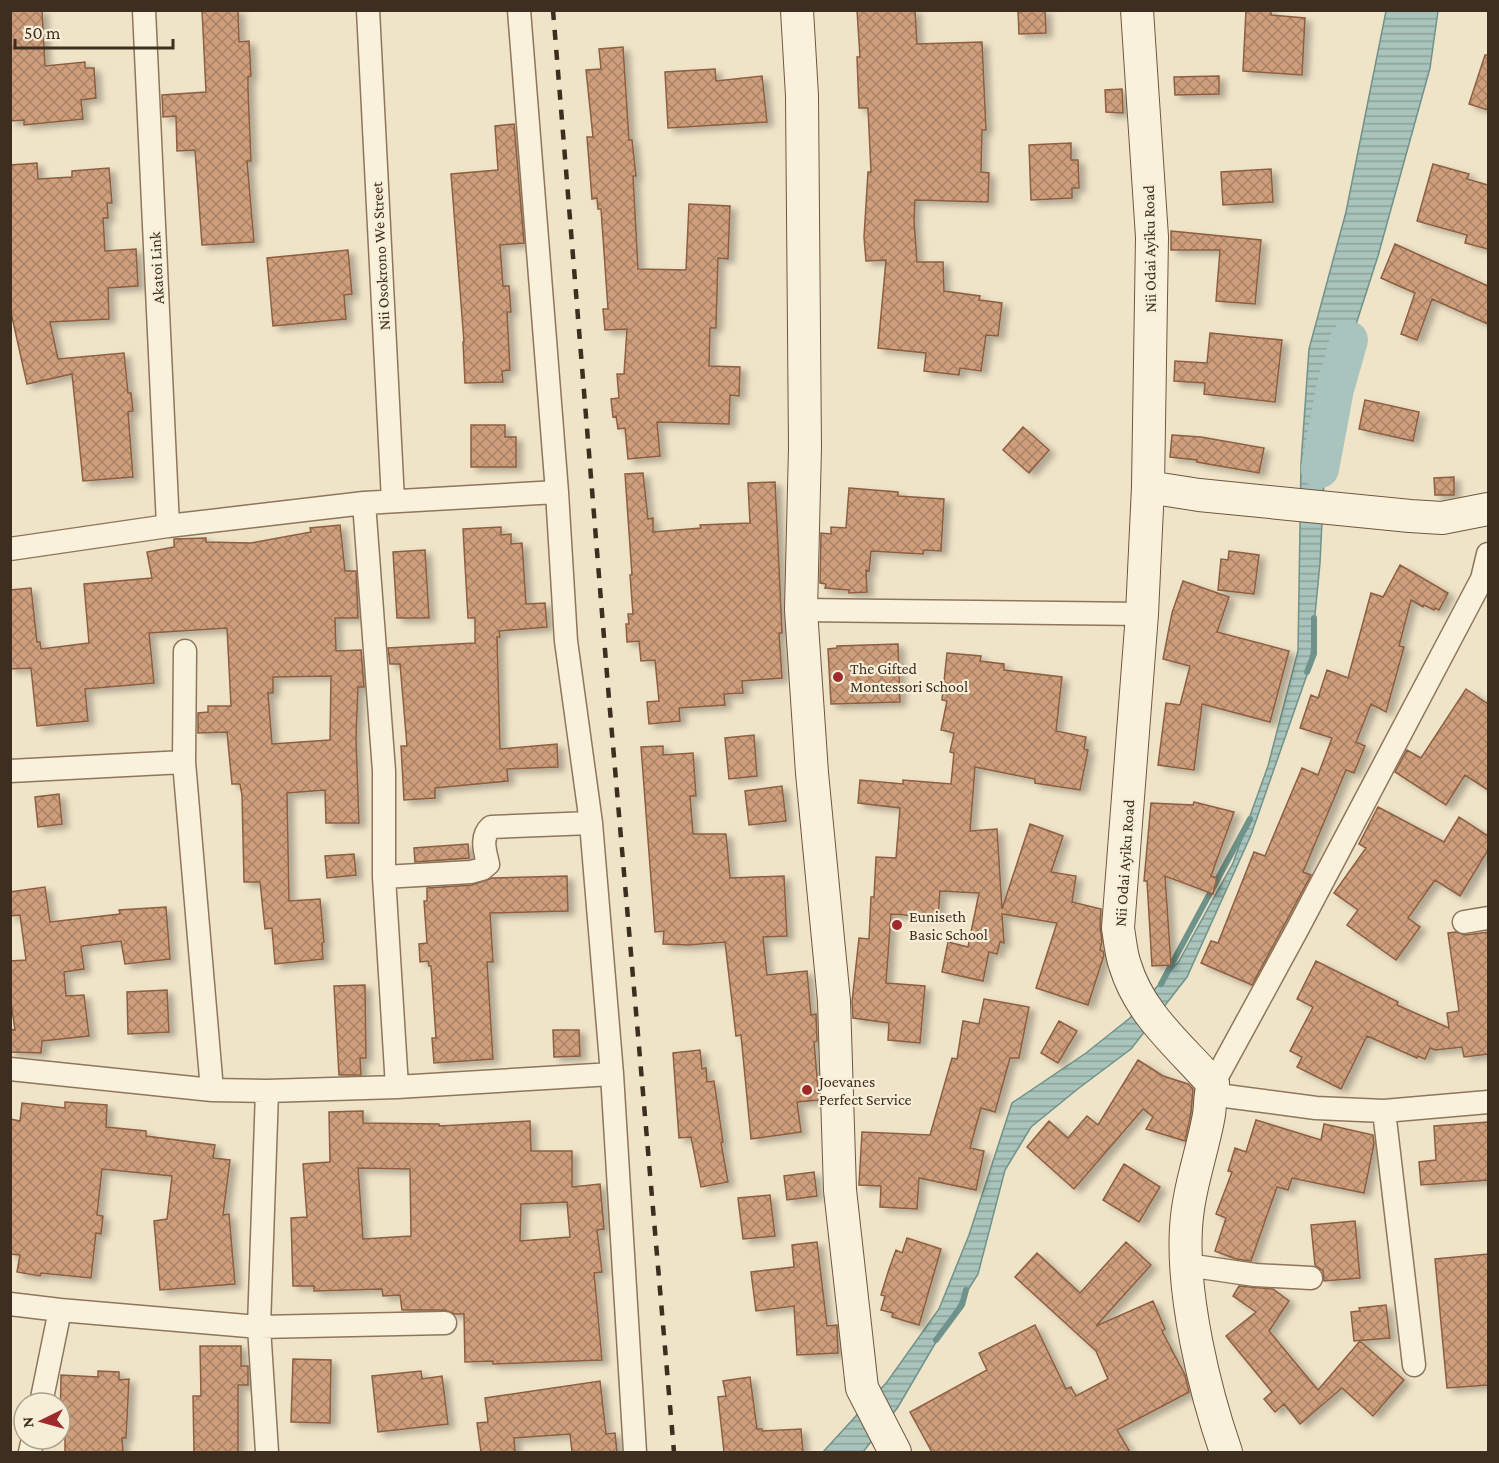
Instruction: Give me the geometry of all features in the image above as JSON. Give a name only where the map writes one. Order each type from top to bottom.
[{"type":"street","name":"Akatoi Link","points":[[144,10],[168,526]]},
{"type":"street","name":"Nii Osokrono We Street","points":[[368,10],[393,501]]},
{"type":"street","points":[[519,10],[557,492],[566,641],[591,823],[612,1074],[635,1452]]},
{"type":"street","points":[[797,10],[802,107],[805,448],[801,610],[812,773],[834,1001],[840,1190],[862,1388],[891,1446]]},
{"type":"street","name":"Nii Odai Ayiku Road","points":[[1137,10],[1152,237],[1148,487],[1142,615],[1118,928],[1124,964],[1136,994],[1153,1020],[1211,1089]]},
{"type":"street","points":[[1148,487],[1199,495],[1442,518],[1488,513]]},
{"type":"street","points":[[10,549],[168,526],[364,504],[557,492]]},
{"type":"street","points":[[364,504],[384,771],[384,877],[397,1087]]},
{"type":"street","points":[[1226,1452],[1201,1365],[1192,1316],[1187,1265],[1186,1228],[1193,1182],[1208,1121],[1211,1089],[1482,579],[1488,554]]},
{"type":"street","points":[[801,610],[1142,615]]},
{"type":"street","points":[[185,651],[184,762],[212,1090]]},
{"type":"street","points":[[10,771],[184,762]]},
{"type":"street","points":[[384,877],[471,872],[482,869],[488,864],[484,840],[486,831],[491,827],[591,823]]},
{"type":"street","points":[[1464,922],[1488,918]]},
{"type":"street","points":[[10,1069],[212,1090],[267,1091],[397,1087],[612,1074]]},
{"type":"street","points":[[1211,1089],[1316,1108],[1384,1111],[1488,1102]]},
{"type":"street","points":[[267,1091],[259,1327],[267,1452]]},
{"type":"street","points":[[1384,1111],[1414,1365]]},
{"type":"street","points":[[1187,1265],[1255,1275],[1311,1278]]},
{"type":"street","points":[[10,1304],[259,1327],[445,1323]]},
{"type":"street","points":[[43,1391],[60,1310]]},
{"type":"water","points":[[1386,11],[1438,11],[1430,68],[1378,256],[1331,402],[1320,563],[1310,666],[1251,835],[1187,977],[1131,1049],[1031,1127],[1005,1170],[978,1274],[898,1407],[863,1452],[823,1452],[887,1382],[939,1309],[969,1235],[1012,1103],[1086,1053],[1130,1018],[1179,961],[1233,863],[1268,766],[1298,651],[1301,464],[1309,349],[1346,212]]},
{"type":"building","points":[[10,10],[42,10],[45,66],[85,62],[85,68],[94,68],[96,98],[81,100],[83,119],[24,125],[24,120],[10,121]]},
{"type":"building","points":[[202,10],[238,10],[239,42],[249,41],[251,161],[247,161],[254,242],[202,245],[195,150],[177,151],[176,116],[163,117],[162,95],[206,92]]},
{"type":"building","points":[[857,10],[915,10],[917,44],[982,42],[986,130],[982,130],[981,172],[989,173],[988,202],[915,200],[914,220],[917,262],[943,262],[944,291],[980,296],[979,300],[1002,303],[998,336],[986,335],[981,371],[960,368],[959,375],[924,371],[926,353],[878,348],[886,260],[866,261],[864,237],[868,172],[871,172],[868,108],[859,108],[857,57],[860,57]]},
{"type":"building","points":[[1018,10],[1045,10],[1046,33],[1019,34]]},
{"type":"building","points":[[1246,10],[1271,10],[1271,15],[1305,18],[1302,75],[1243,71]]},
{"type":"building","points":[[623,47],[629,140],[632,140],[636,176],[633,176],[638,269],[686,270],[689,204],[730,206],[728,259],[718,258],[716,328],[710,328],[709,366],[740,367],[739,396],[730,395],[729,424],[657,422],[660,456],[628,459],[625,428],[618,429],[616,416],[613,417],[611,399],[619,398],[617,374],[624,374],[627,329],[605,330],[603,309],[608,309],[601,209],[598,209],[597,198],[592,199],[587,137],[593,137],[586,70],[601,69],[599,49]]},
{"type":"building","points":[[1485,55],[1488,55],[1488,110],[1469,104]]},
{"type":"building","points":[[715,69],[716,81],[762,76],[767,122],[668,128],[665,72]]},
{"type":"building","points":[[1219,76],[1219,94],[1175,95],[1174,77]]},
{"type":"building","points":[[1122,89],[1123,113],[1106,112],[1105,90]]},
{"type":"building","points":[[514,124],[524,243],[500,245],[503,286],[509,286],[511,312],[507,312],[510,370],[502,371],[503,382],[465,383],[451,174],[498,170],[495,126]]},
{"type":"building","points":[[1071,143],[1071,160],[1078,160],[1079,188],[1072,188],[1072,198],[1031,200],[1029,145]]},
{"type":"building","points":[[37,163],[38,179],[72,177],[72,171],[109,168],[112,203],[107,203],[108,218],[103,218],[105,251],[136,249],[138,286],[108,288],[109,319],[50,322],[58,359],[124,353],[128,393],[131,393],[133,411],[128,412],[133,477],[83,481],[72,374],[27,384],[10,308],[10,165]]},
{"type":"building","points":[[1433,164],[1469,174],[1467,179],[1488,185],[1488,249],[1465,243],[1467,235],[1417,221]]},
{"type":"building","points":[[1271,169],[1273,202],[1223,205],[1221,172]]},
{"type":"building","points":[[1171,231],[1261,240],[1255,304],[1216,301],[1220,250],[1171,250]]},
{"type":"building","points":[[1395,244],[1488,286],[1488,324],[1432,299],[1417,340],[1401,334],[1415,293],[1381,278]]},
{"type":"building","points":[[348,250],[352,294],[344,295],[346,319],[273,326],[267,258]]},
{"type":"building","points":[[1210,333],[1282,340],[1275,402],[1204,394],[1205,383],[1174,381],[1175,361],[1207,363]]},
{"type":"building","points":[[1365,400],[1419,412],[1413,441],[1359,429]]},
{"type":"building","points":[[471,425],[505,425],[505,437],[516,437],[516,467],[471,467]]},
{"type":"building","points":[[1023,427],[1049,450],[1029,473],[1003,450]]},
{"type":"building","points":[[1172,435],[1201,437],[1264,448],[1259,473],[1197,462],[1197,460],[1170,457]]},
{"type":"building","points":[[643,473],[648,519],[653,518],[653,532],[701,528],[700,525],[750,523],[748,483],[775,482],[782,633],[779,633],[782,678],[742,681],[743,693],[724,694],[725,705],[679,708],[680,721],[649,724],[647,702],[659,701],[655,660],[641,661],[639,641],[627,642],[626,624],[629,624],[628,614],[633,614],[625,474]]},
{"type":"building","points":[[1454,477],[1454,495],[1435,495],[1434,478]]},
{"type":"building","points":[[849,488],[898,492],[898,496],[944,499],[941,551],[924,550],[923,554],[871,551],[869,571],[866,570],[867,592],[849,593],[849,590],[825,588],[826,584],[820,583],[821,533],[831,534],[831,527],[846,528]]},
{"type":"building","points":[[340,525],[345,571],[356,571],[358,618],[335,618],[336,651],[361,650],[364,687],[358,687],[356,738],[359,823],[326,823],[325,790],[287,793],[289,901],[320,899],[324,942],[322,943],[323,959],[275,964],[272,928],[265,929],[260,882],[244,882],[242,795],[240,784],[232,784],[227,732],[198,733],[198,713],[208,712],[208,706],[231,706],[227,628],[149,633],[154,683],[85,689],[88,721],[37,726],[31,668],[10,669],[10,590],[31,588],[37,642],[40,642],[41,649],[89,643],[84,584],[152,578],[147,552],[174,547],[174,539],[206,538],[206,542],[251,543],[311,532],[310,528]],"holes":[[[331,676],[330,740],[272,744],[268,693],[273,693],[273,677]]]},
{"type":"building","points":[[501,527],[501,535],[511,534],[511,544],[522,543],[526,604],[545,603],[547,627],[499,631],[500,637],[497,637],[500,749],[557,744],[558,767],[507,769],[508,781],[435,788],[435,798],[404,800],[401,746],[407,746],[400,664],[390,664],[388,648],[475,643],[475,618],[468,618],[463,529]]},
{"type":"building","points":[[425,550],[429,618],[397,618],[393,552]]},
{"type":"building","points":[[1229,551],[1259,555],[1254,594],[1218,590],[1221,559],[1228,560]]},
{"type":"building","points":[[1400,565],[1448,593],[1439,610],[1424,605],[1423,607],[1411,600],[1399,646],[1404,647],[1386,712],[1371,704],[1356,742],[1365,746],[1354,773],[1346,770],[1303,872],[1311,875],[1252,985],[1201,963],[1211,941],[1218,943],[1254,852],[1265,856],[1302,768],[1318,775],[1332,738],[1300,728],[1311,695],[1318,698],[1327,670],[1348,678],[1371,593],[1383,597]]},
{"type":"building","points":[[1183,581],[1229,597],[1217,632],[1289,651],[1270,722],[1202,704],[1194,770],[1158,765],[1166,703],[1180,705],[1190,666],[1163,659],[1172,613]]},
{"type":"building","points":[[898,644],[900,702],[831,704],[828,649],[837,648],[837,646]]},
{"type":"building","points":[[947,653],[981,656],[980,661],[1004,664],[1004,670],[1062,677],[1056,731],[1086,737],[1084,749],[1088,750],[1080,790],[1035,783],[1035,779],[975,767],[970,831],[997,829],[1002,909],[1030,824],[1063,836],[1051,872],[1076,876],[1072,902],[1101,909],[1100,950],[1104,955],[1088,1005],[1036,988],[1057,923],[1002,914],[1004,943],[1000,942],[997,954],[989,952],[983,981],[942,972],[948,942],[968,947],[979,893],[940,891],[938,917],[891,914],[886,983],[925,986],[920,1043],[888,1040],[889,1023],[853,1018],[852,1002],[859,938],[869,939],[876,857],[896,858],[900,808],[858,803],[860,780],[903,784],[903,780],[951,784],[954,753],[950,752],[954,733],[941,730],[947,701],[942,700]]},
{"type":"building","points":[[1466,689],[1488,704],[1488,790],[1465,775],[1446,805],[1395,772],[1407,750],[1421,758]]},
{"type":"building","points":[[754,735],[757,776],[729,779],[725,738]]},
{"type":"building","points":[[663,746],[663,755],[693,753],[696,796],[690,796],[693,834],[726,834],[730,878],[784,876],[787,936],[763,937],[767,975],[807,971],[811,1015],[816,1014],[817,1041],[814,1042],[819,1100],[797,1102],[801,1132],[751,1139],[741,1035],[736,1036],[725,942],[688,945],[663,944],[664,931],[655,932],[641,747]]},
{"type":"building","points":[[782,786],[786,821],[749,825],[745,791]]},
{"type":"building","points":[[59,794],[62,824],[38,827],[35,797]]},
{"type":"building","points":[[1194,802],[1234,812],[1211,876],[1217,878],[1213,894],[1165,876],[1171,965],[1152,966],[1147,881],[1144,881],[1151,803],[1193,805]]},
{"type":"building","points":[[1378,807],[1444,842],[1459,817],[1488,836],[1488,850],[1460,896],[1435,880],[1408,918],[1420,927],[1396,960],[1347,925],[1358,910],[1334,893],[1366,848],[1359,844]]},
{"type":"building","points":[[468,844],[469,858],[415,862],[414,848]]},
{"type":"building","points":[[354,854],[356,875],[327,878],[325,856]]},
{"type":"building","points":[[567,876],[568,911],[490,913],[493,962],[487,962],[493,1059],[434,1063],[432,1038],[436,1038],[431,966],[428,961],[420,962],[419,944],[427,943],[424,901],[427,901],[427,888],[472,885],[492,878]]},
{"type":"building","points":[[45,887],[50,922],[120,914],[119,910],[166,907],[170,959],[125,964],[121,941],[81,947],[84,969],[64,972],[66,996],[84,995],[89,1036],[42,1041],[41,1053],[10,1052],[10,1029],[15,1030],[10,995],[10,961],[26,960],[20,915],[10,916],[10,892]]},
{"type":"building","points":[[1456,932],[1466,935],[1488,932],[1488,1054],[1464,1057],[1462,1047],[1435,1050],[1430,1048],[1425,1059],[1418,1056],[1417,1058],[1367,1036],[1341,1089],[1297,1067],[1302,1057],[1290,1051],[1313,1007],[1297,999],[1316,961],[1398,1002],[1397,1005],[1449,1028],[1447,1013],[1459,1011],[1448,933]]},
{"type":"building","points":[[365,985],[366,1058],[360,1058],[361,1075],[339,1075],[334,986]]},
{"type":"building","points":[[167,990],[169,1032],[128,1034],[127,992]]},
{"type":"building","points":[[984,999],[1029,1007],[1019,1058],[1010,1058],[995,1112],[981,1108],[970,1148],[984,1151],[976,1190],[919,1178],[917,1209],[880,1207],[881,1186],[859,1185],[862,1132],[930,1135],[952,1058],[957,1059],[963,1021],[979,1024]]},
{"type":"building","points":[[1059,1021],[1077,1031],[1058,1063],[1041,1053]]},
{"type":"building","points":[[553,1030],[579,1030],[580,1056],[554,1057]]},
{"type":"building","points":[[700,1050],[702,1069],[706,1068],[707,1082],[714,1081],[728,1182],[701,1187],[691,1137],[679,1138],[673,1053]]},
{"type":"building","points":[[1138,1060],[1163,1076],[1188,1084],[1193,1089],[1185,1141],[1146,1129],[1153,1117],[1143,1109],[1074,1189],[1027,1147],[1049,1121],[1068,1138],[1087,1116],[1098,1125]]},
{"type":"building","points":[[65,1102],[107,1105],[106,1127],[146,1131],[146,1136],[215,1145],[213,1158],[230,1160],[223,1215],[229,1214],[235,1284],[160,1290],[154,1221],[167,1219],[172,1176],[102,1169],[97,1215],[103,1216],[101,1234],[96,1233],[91,1278],[41,1273],[40,1276],[17,1272],[20,1255],[10,1254],[10,1119],[20,1121],[22,1103],[65,1108]]},
{"type":"building","points":[[363,1111],[363,1123],[439,1124],[439,1126],[530,1121],[531,1151],[572,1151],[572,1187],[600,1184],[604,1229],[597,1230],[602,1272],[594,1273],[602,1360],[493,1364],[493,1361],[465,1362],[464,1314],[455,1314],[445,1310],[402,1310],[400,1295],[383,1296],[382,1289],[314,1291],[314,1286],[293,1286],[291,1218],[307,1217],[303,1164],[330,1162],[329,1112]],"holes":[[[358,1168],[410,1169],[411,1236],[363,1239]],[[567,1202],[570,1237],[520,1241],[521,1204]]]},
{"type":"building","points":[[1256,1120],[1321,1140],[1324,1124],[1373,1135],[1374,1144],[1364,1193],[1292,1178],[1288,1190],[1277,1187],[1251,1261],[1236,1259],[1215,1251],[1226,1218],[1216,1214],[1232,1172],[1228,1171],[1235,1148],[1246,1152]]},
{"type":"building","points":[[1488,1122],[1488,1180],[1421,1185],[1419,1162],[1436,1160],[1434,1126]]},
{"type":"building","points":[[1124,1164],[1160,1187],[1139,1222],[1103,1200]]},
{"type":"building","points":[[814,1172],[817,1196],[787,1200],[784,1176]]},
{"type":"building","points":[[770,1195],[775,1236],[743,1239],[738,1198]]},
{"type":"building","points":[[1355,1221],[1360,1278],[1324,1281],[1323,1271],[1315,1265],[1311,1225]]},
{"type":"building","points":[[907,1238],[941,1249],[919,1325],[892,1317],[893,1313],[881,1310],[885,1296],[881,1295],[889,1269],[896,1250],[902,1253]]},
{"type":"building","points":[[817,1242],[827,1326],[837,1325],[838,1353],[797,1355],[794,1306],[756,1311],[751,1272],[794,1267],[792,1245]]},
{"type":"building","points":[[1126,1242],[1151,1265],[1096,1326],[1153,1301],[1165,1329],[1162,1331],[1185,1375],[1189,1392],[1117,1430],[1130,1452],[932,1452],[910,1412],[987,1370],[979,1353],[1035,1325],[1066,1389],[1071,1387],[1076,1396],[1108,1379],[1096,1351],[1015,1277],[1037,1253],[1080,1293]]},
{"type":"building","points":[[1488,1254],[1488,1385],[1447,1388],[1435,1259]]},
{"type":"building","points":[[1239,1286],[1273,1289],[1289,1301],[1269,1331],[1318,1390],[1360,1341],[1404,1380],[1373,1416],[1342,1388],[1300,1424],[1284,1404],[1275,1412],[1264,1399],[1272,1392],[1226,1336],[1256,1312],[1233,1296]]},
{"type":"building","points":[[1386,1305],[1390,1338],[1354,1341],[1351,1312],[1360,1311],[1359,1308]]},
{"type":"building","points":[[200,1346],[241,1346],[241,1366],[248,1366],[248,1385],[238,1385],[238,1452],[194,1452],[193,1396],[201,1396]]},
{"type":"building","points":[[293,1359],[331,1360],[330,1423],[291,1422]]},
{"type":"building","points":[[98,1371],[119,1372],[119,1380],[129,1379],[126,1438],[122,1438],[123,1452],[65,1452],[72,1451],[72,1391],[61,1391],[61,1375],[98,1377]]},
{"type":"building","points":[[421,1371],[422,1379],[442,1376],[448,1424],[378,1432],[372,1376]]},
{"type":"building","points":[[750,1377],[757,1429],[762,1429],[762,1431],[801,1429],[803,1452],[724,1452],[718,1397],[726,1396],[723,1381]]},
{"type":"building","points":[[600,1381],[606,1434],[615,1433],[617,1452],[572,1452],[570,1434],[514,1438],[515,1452],[481,1452],[477,1423],[488,1422],[485,1398]]},
{"type":"waterway","points":[[1320,469],[1335,389],[1349,340]]},
{"type":"waterway","points":[[1307,672],[1314,654],[1314,618]]},
{"type":"waterway","points":[[1161,984],[1250,819]]},
{"type":"waterway","points":[[936,1340],[962,1305],[966,1290]]},
{"type":"railway","points":[[553,10],[609,699],[674,1452]]},
{"type":"place","name":"The Gifted Montessori School","points":[[838,677]]},
{"type":"place","name":"Euniseth Basic School","points":[[897,925]]},
{"type":"place","name":"Joevanes Perfect Service","points":[[807,1090]]}]
